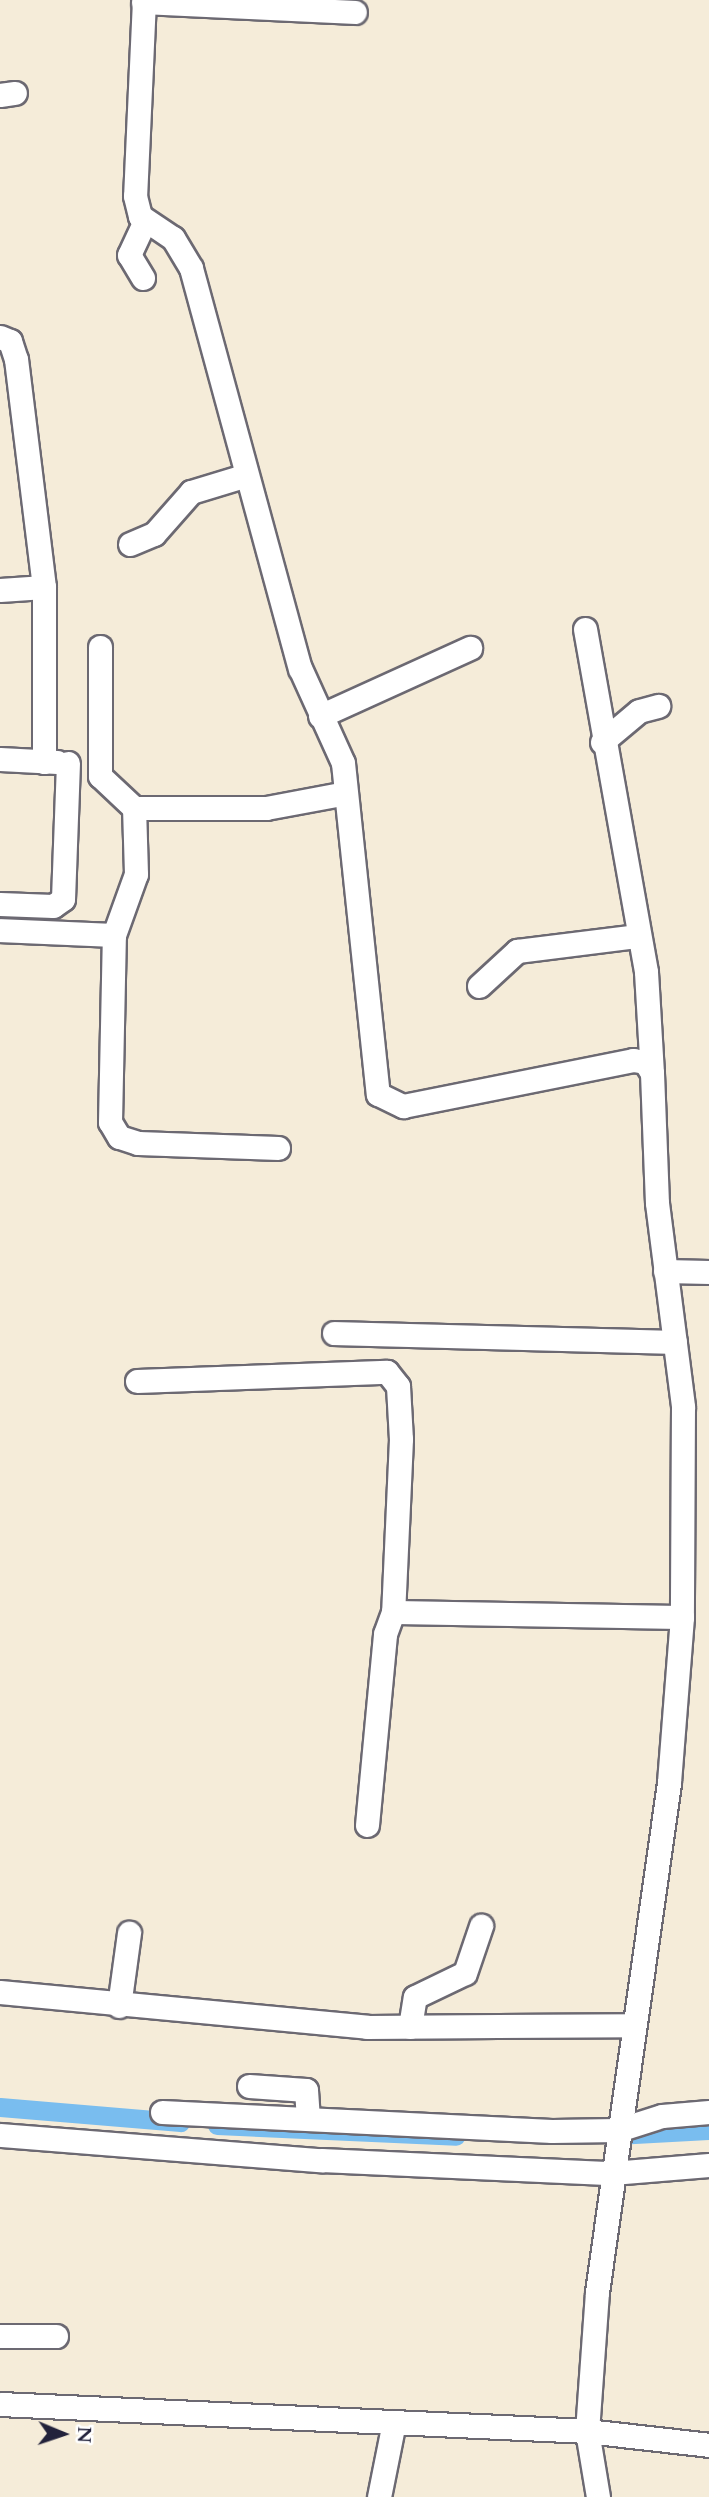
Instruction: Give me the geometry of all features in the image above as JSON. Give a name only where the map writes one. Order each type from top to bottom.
[{"type":"street","points":[[355,12],[144,1],[135,196],[145,220],[173,238],[191,268],[244,476],[320,716],[343,763],[378,1094],[403,1106],[633,1060],[645,1062],[652,1073]]},
{"type":"street","points":[[143,278],[128,255],[145,220]]},
{"type":"street","points":[[0,337],[10,341],[16,359],[44,587],[44,762]]},
{"type":"street","points":[[130,544],[154,534],[191,492],[244,476]]},
{"type":"street","points":[[0,590],[44,587]]},
{"type":"street","points":[[585,629],[602,742],[638,936],[652,1073],[665,1271],[683,1407],[682,1618],[669,1783],[613,2166],[587,2431],[598,2497]]},
{"type":"street","points":[[100,647],[99,765],[105,784],[134,808],[266,808],[346,793]]},
{"type":"street","points":[[320,716],[470,648]]},
{"type":"street","points":[[602,742],[639,712],[658,706]]},
{"type":"street","points":[[0,759],[99,765]]},
{"type":"street","points":[[0,904],[53,906],[63,899],[68,763]]},
{"type":"street","points":[[134,808],[136,874],[114,935],[106,1107],[119,1137],[278,1148]]},
{"type":"street","points":[[0,930],[114,935]]},
{"type":"street","points":[[479,986],[517,951],[638,936]]},
{"type":"street","points":[[665,1271],[709,1272]]},
{"type":"street","points":[[334,1333],[675,1342]]},
{"type":"street","points":[[137,1381],[387,1372],[398,1386],[401,1439],[393,1612],[385,1634],[367,1825]]},
{"type":"street","points":[[393,1612],[682,1618]]},
{"type":"street","points":[[410,2027],[415,1997],[465,1973],[481,1926]]},
{"type":"street","points":[[119,2006],[129,1933]]},
{"type":"street","points":[[0,1992],[119,2006],[410,2027],[634,2025]]},
{"type":"street","points":[[249,2086],[306,2090],[308,2119]]},
{"type":"street","points":[[162,2112],[618,2131],[662,2116],[709,2112]]},
{"type":"street","points":[[0,2135],[321,2160],[613,2166],[709,2165]]},
{"type":"street","points":[[0,2336],[56,2336]]},
{"type":"street","points":[[0,2404],[587,2431],[709,2445]]},
{"type":"street","points":[[379,2497],[394,2422]]},
{"type":"waterway","points":[[0,2107],[180,2122]]},
{"type":"waterway","points":[[217,2125],[456,2136]]},
{"type":"waterway","points":[[616,2135],[709,2130]]}]
